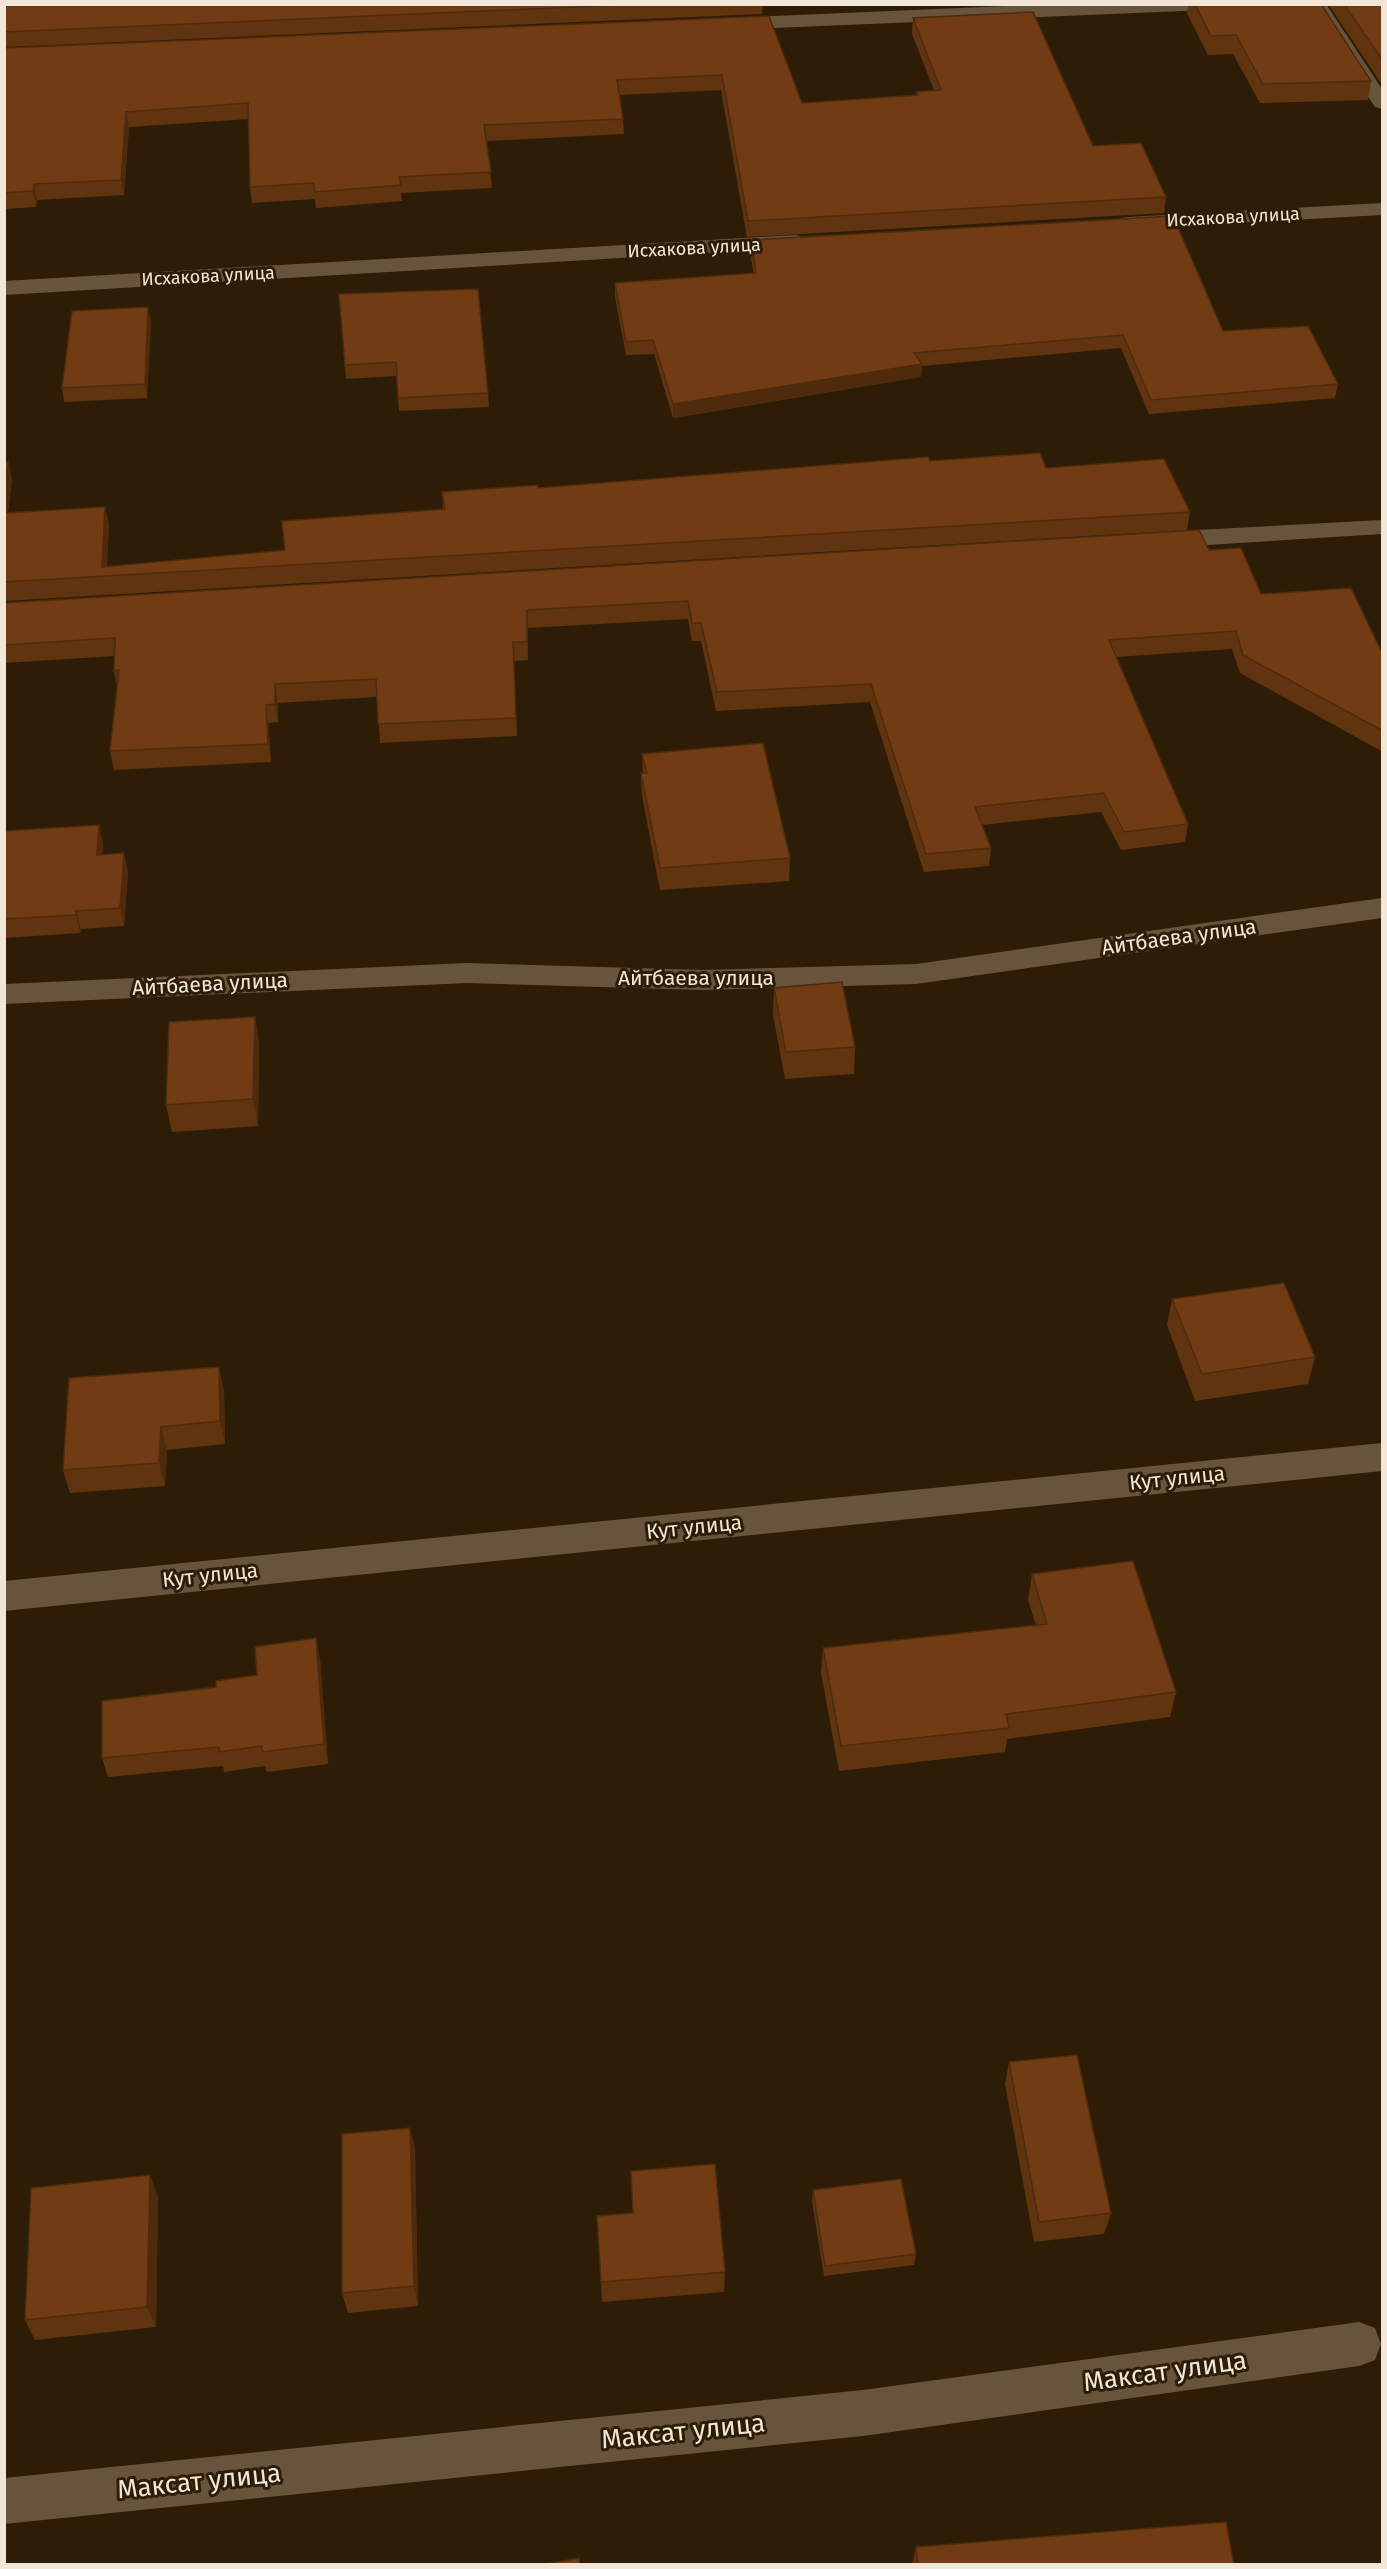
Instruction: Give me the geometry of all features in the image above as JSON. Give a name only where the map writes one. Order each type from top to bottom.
[{"type":"street","points":[[705,25],[1207,4]]},
{"type":"street","points":[[1316,4],[1383,103]]},
{"type":"street","name":"Исхакова улица","points":[[1109,224],[1383,209]]},
{"type":"street","name":"Исхакова улица","points":[[4,288],[812,241]]},
{"type":"street","points":[[1133,542],[1383,527]]},
{"type":"street","name":"Айтбаева улица","points":[[4,994],[467,973],[703,980],[915,974],[1383,908]]},
{"type":"street","name":"Кут улица","points":[[4,1596],[1383,1457]]},
{"type":"street","name":"Максат улица","points":[[4,2501],[863,2413],[1359,2344]]},
{"type":"building","points":[[4,4],[644,4],[4,32]]},
{"type":"building","points":[[1195,4],[1321,4],[1371,81],[1263,84],[1236,35],[1211,36]]},
{"type":"building","points":[[1344,4],[1383,4],[1383,61]]},
{"type":"building","points":[[1033,12],[1093,146],[1141,143],[1166,197],[748,221],[722,75],[617,80],[623,119],[484,125],[491,172],[399,177],[401,185],[315,192],[314,183],[250,187],[248,103],[126,112],[121,180],[34,184],[33,191],[4,193],[4,48],[769,16],[802,103],[918,95],[916,92],[941,90],[913,18]]},
{"type":"building","points":[[1173,216],[1223,331],[1308,326],[1338,384],[1151,400],[1123,335],[914,353],[922,364],[673,404],[653,340],[626,342],[615,283],[756,273],[751,240]]},
{"type":"building","points":[[478,289],[488,393],[398,398],[396,362],[345,365],[339,294]]},
{"type":"building","points":[[148,307],[145,384],[62,388],[72,311]]},
{"type":"building","points":[[1040,453],[1046,468],[1164,459],[1190,512],[4,582],[4,513],[105,507],[102,567],[285,550],[282,521],[445,509],[442,492],[538,485],[538,488],[928,457],[930,461]]},
{"type":"building","points":[[4,462],[8,462],[4,489]]},
{"type":"building","points":[[1199,530],[1209,550],[1241,548],[1261,594],[1351,588],[1383,655],[1383,731],[1243,655],[1236,631],[1109,640],[1188,824],[1124,832],[1104,793],[975,807],[991,848],[926,854],[871,684],[717,692],[701,623],[692,623],[688,601],[527,610],[527,642],[513,642],[516,718],[378,724],[376,679],[275,684],[275,704],[266,705],[268,744],[110,751],[119,670],[114,671],[115,638],[4,645],[4,603]]},
{"type":"building","points":[[763,743],[790,858],[660,868],[641,773],[647,773],[642,754]]},
{"type":"building","points":[[99,825],[97,855],[124,853],[120,908],[76,911],[76,915],[4,919],[4,831]]},
{"type":"building","points":[[842,982],[855,1047],[786,1052],[774,988]]},
{"type":"building","points":[[255,1017],[253,1099],[166,1105],[169,1022]]},
{"type":"building","points":[[1284,1283],[1315,1357],[1202,1374],[1172,1299]]},
{"type":"building","points":[[219,1367],[220,1421],[161,1427],[159,1463],[63,1470],[69,1378]]},
{"type":"building","points":[[1133,1561],[1176,1692],[1006,1714],[1009,1728],[841,1746],[823,1648],[1047,1624],[1032,1574]]},
{"type":"building","points":[[316,1638],[324,1744],[262,1752],[262,1746],[219,1752],[219,1747],[102,1758],[102,1701],[216,1687],[216,1681],[257,1675],[255,1647]]},
{"type":"building","points":[[1077,2055],[1111,2213],[1039,2222],[1009,2062]]},
{"type":"building","points":[[410,2128],[414,2286],[342,2293],[342,2134]]},
{"type":"building","points":[[715,2164],[725,2272],[601,2282],[597,2216],[633,2213],[631,2171]]},
{"type":"building","points":[[150,2175],[147,2307],[25,2320],[31,2188]]},
{"type":"building","points":[[901,2179],[916,2254],[825,2266],[813,2190]]},
{"type":"building","points":[[1226,2522],[1234,2565],[918,2565],[916,2547]]},
{"type":"building","points":[[579,2558],[580,2565],[541,2565]]}]
